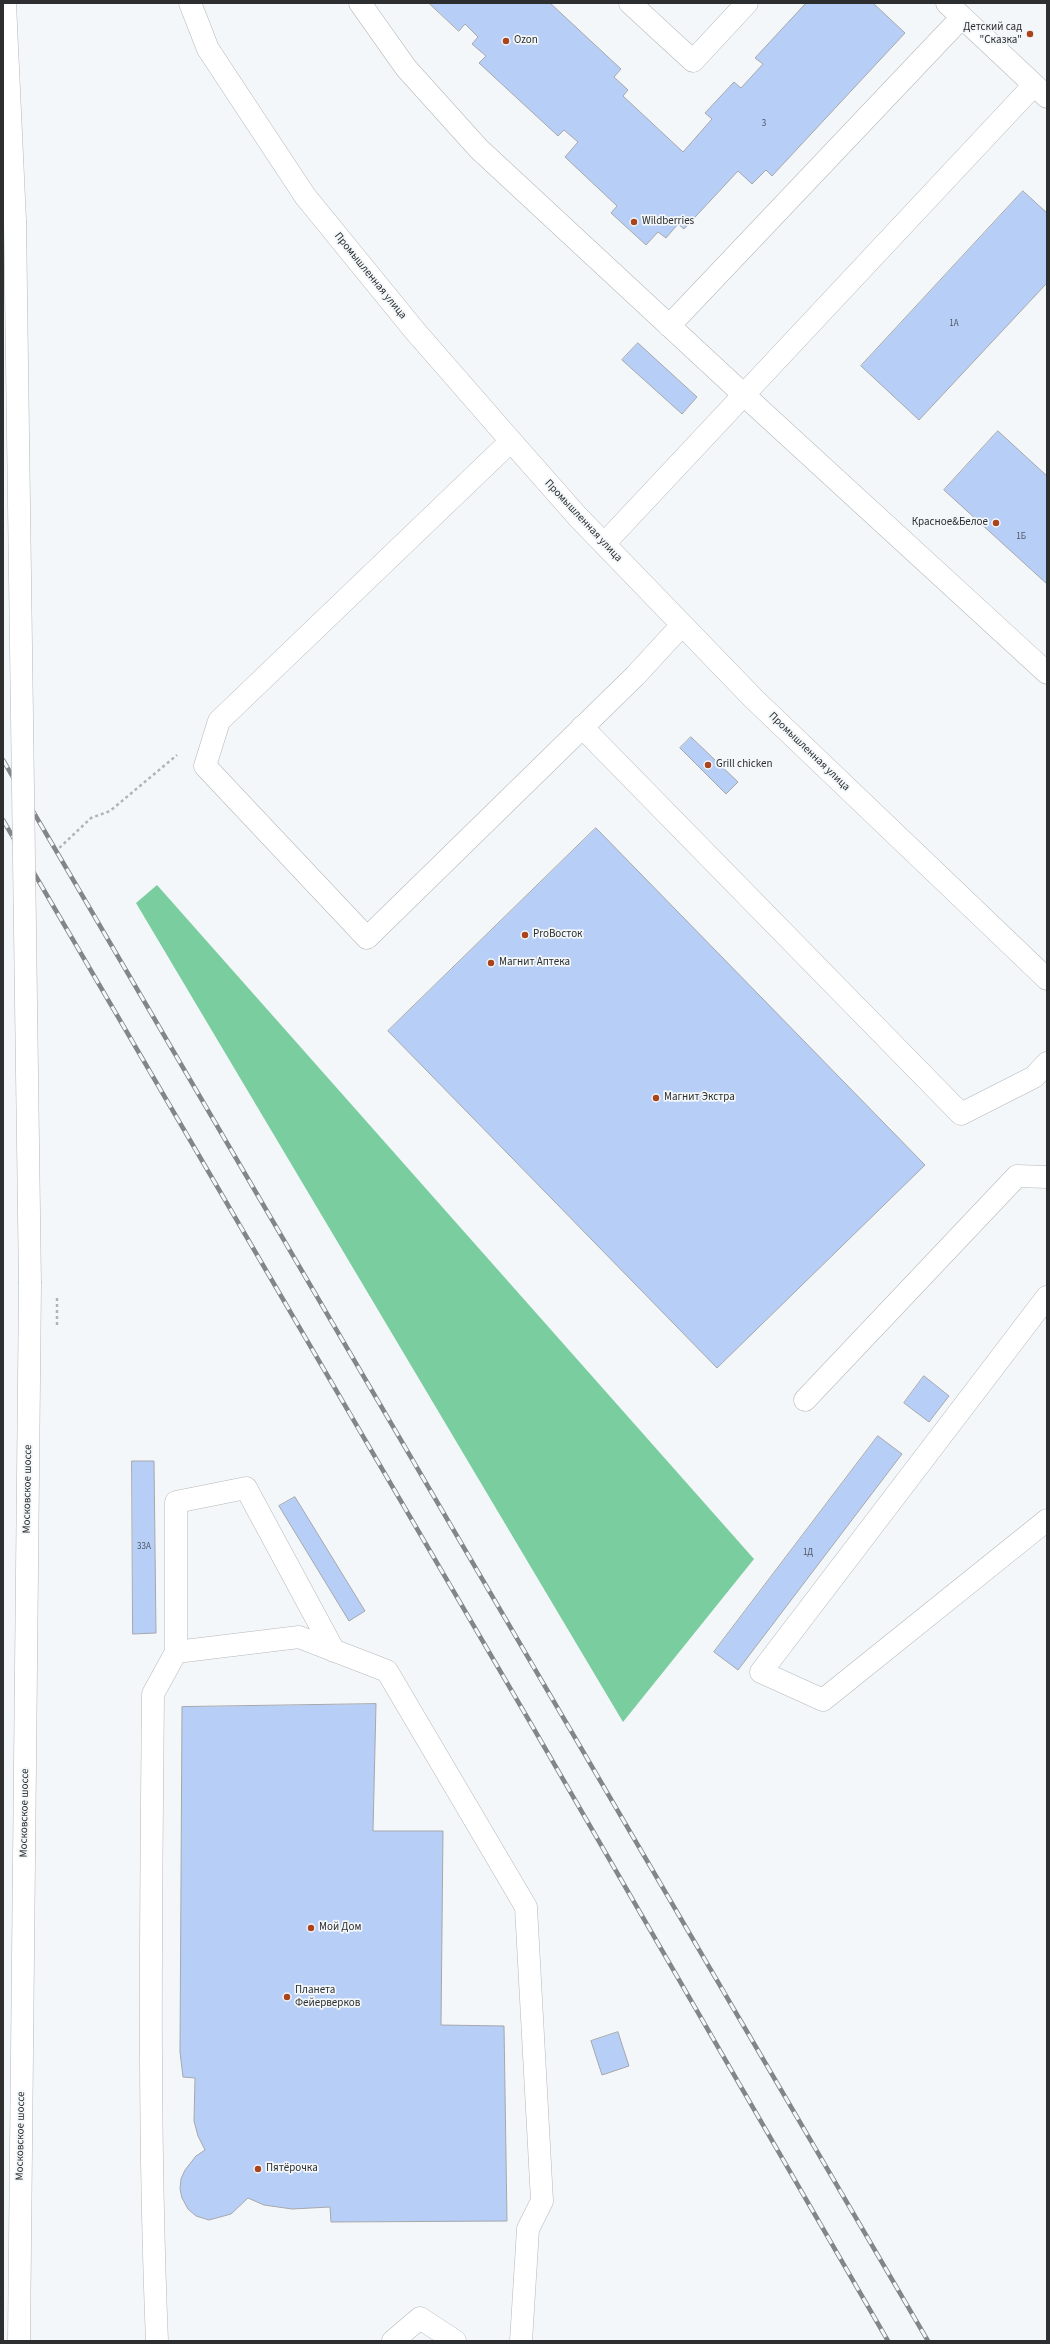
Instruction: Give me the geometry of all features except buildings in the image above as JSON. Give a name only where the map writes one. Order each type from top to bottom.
[{"type":"main road","name":"Московское шоссе","points":[[5,3],[15,221],[30,1284],[19,2341]]},
{"type":"main road","name":"Промышленная улица","points":[[190,3],[208,49],[305,196],[415,332],[604,544],[754,699],[1047,979]]},
{"type":"main road","points":[[360,3],[406,68],[480,149],[669,326],[1047,673]]},
{"type":"main road","points":[[630,3],[693,61],[747,3]]},
{"type":"main road","points":[[604,544],[744,395],[1040,91],[955,10],[669,326]]},
{"type":"main road","points":[[511,441],[219,721],[205,766],[367,938],[582,728],[682,625]]},
{"type":"main road","points":[[582,728],[961,1114],[1034,1077],[1047,1063]]},
{"type":"main road","points":[[805,1400],[1017,1176],[1047,1177]]},
{"type":"main road","points":[[1047,1297],[761,1672],[823,1700],[1047,1520]]},
{"type":"main road","points":[[157,2341],[152,2226],[150,2052],[153,1694],[176,1652],[176,1502],[246,1488],[334,1651]]},
{"type":"main road","points":[[176,1652],[299,1637],[387,1671],[526,1907],[542,2201],[528,2229],[521,2341]]},
{"type":"main road","points":[[394,2341],[420,2318],[455,2341]]},
{"type":"path","points":[[50,856],[91,818],[110,810],[178,754]]},
{"type":"green space","points":[[157,885],[754,1559],[623,1722],[136,903]]},
{"type":"railway","points":[[3,760],[928,2341]]},
{"type":"railway","points":[[3,820],[527,1717],[888,2341]]},
{"type":"place","name":"Детский сад \"Сказка\"","points":[[1030,34]]},
{"type":"place","name":"Ozon","points":[[506,41]]},
{"type":"place","name":"Wildberries","points":[[634,222]]},
{"type":"place","name":"Красное&Белое","points":[[996,523]]},
{"type":"place","name":"Grill chicken","points":[[708,765]]},
{"type":"place","name":"ProВосток","points":[[525,935]]},
{"type":"place","name":"Магнит Аптека","points":[[491,963]]},
{"type":"place","name":"Магнит Экстра","points":[[656,1098]]},
{"type":"place","name":"Мой Дом","points":[[311,1928]]},
{"type":"place","name":"Планета Фейерверков","points":[[287,1997]]},
{"type":"place","name":"Пятёрочка","points":[[258,2169]]}]
